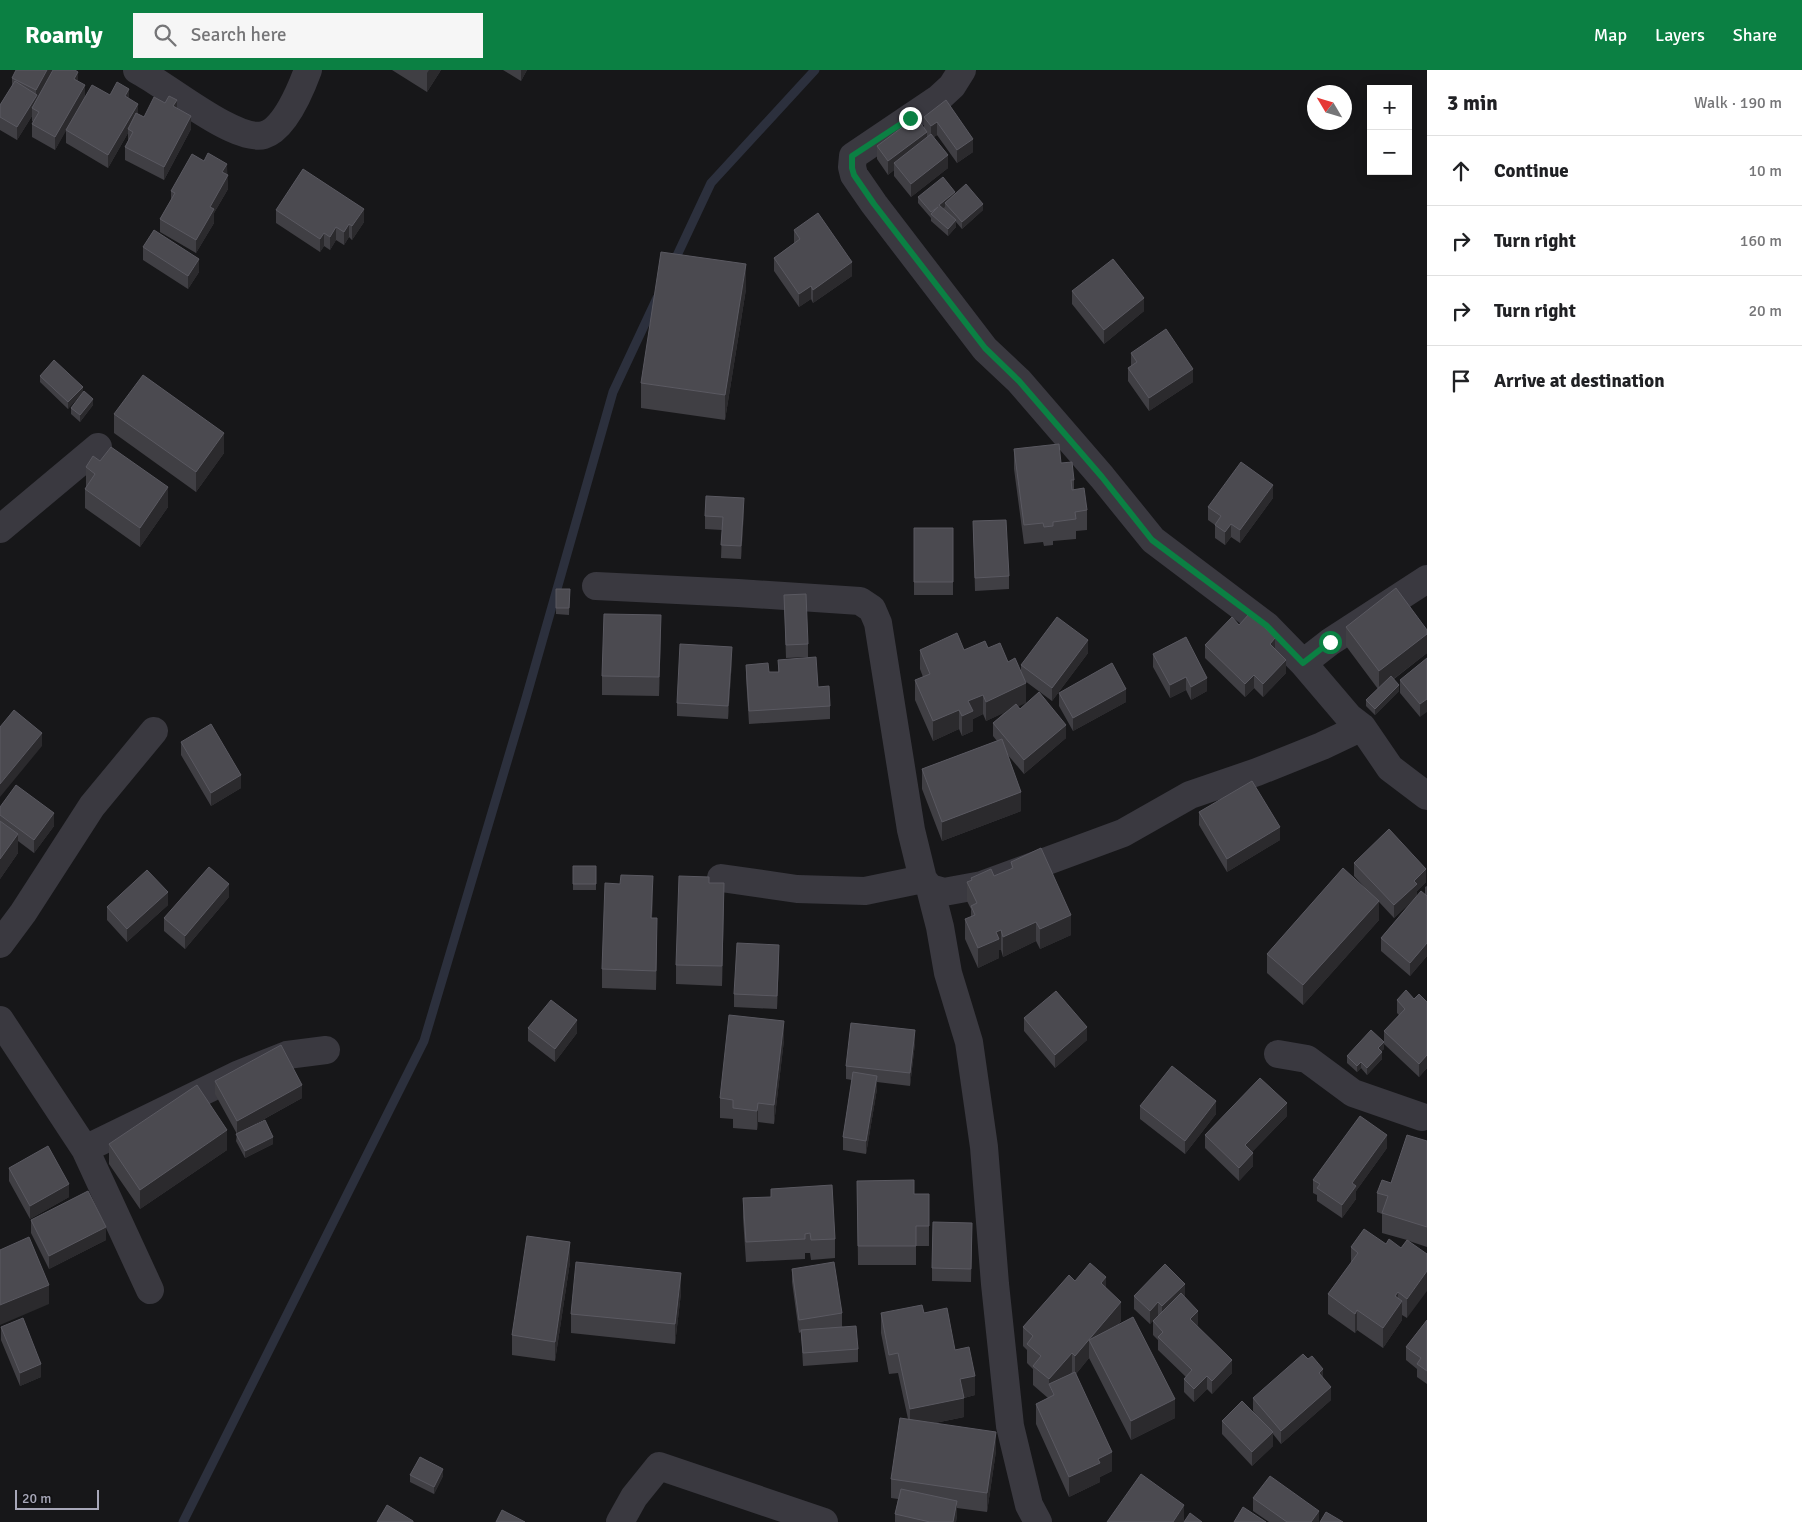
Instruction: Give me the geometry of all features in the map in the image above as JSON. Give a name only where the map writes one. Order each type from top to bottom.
[{"type":"street","points":[[136,70],[231,128],[263,135],[278,126],[299,91],[308,70]]},
{"type":"street","points":[[962,70],[952,86],[939,98],[852,156],[854,175],[874,204],[985,348],[1019,381],[1102,477],[1152,540],[1267,626],[1303,663],[1349,716],[1362,727],[1390,768],[1427,796]]},
{"type":"street","points":[[0,529],[98,447]]},
{"type":"street","points":[[1303,663],[1330,642],[1427,579]]},
{"type":"street","points":[[596,586],[860,601],[872,609],[878,623],[911,830],[940,928],[948,973],[969,1042],[984,1147],[995,1284],[1010,1426],[1029,1505],[1038,1522]]},
{"type":"street","points":[[721,878],[797,889],[865,891],[927,883],[944,892],[982,885],[1123,833],[1190,795],[1258,772],[1322,746],[1362,727]]},
{"type":"street","points":[[0,944],[23,913],[92,806],[154,731]]},
{"type":"street","points":[[0,1020],[85,1149],[150,1290]]},
{"type":"street","points":[[85,1149],[237,1075],[287,1055],[326,1050]]},
{"type":"street","points":[[1278,1054],[1308,1059],[1353,1093],[1425,1116]]},
{"type":"street","points":[[620,1522],[634,1496],[659,1466],[824,1522]]},
{"type":"building","points":[[16,70],[47,70],[36,90],[12,78]]},
{"type":"building","points":[[53,70],[75,70],[78,72],[74,79],[85,85],[55,137],[32,124],[39,112],[32,108]]},
{"type":"building","points":[[15,81],[37,95],[17,127],[0,117],[0,105]]},
{"type":"building","points":[[117,82],[129,89],[125,96],[138,104],[108,155],[66,130],[92,85],[110,95]]},
{"type":"building","points":[[169,96],[177,100],[173,106],[191,116],[164,167],[125,147],[133,132],[128,129],[136,113],[144,117],[154,97],[165,103]]},
{"type":"building","points":[[946,100],[973,139],[957,150],[937,122],[931,126],[924,117]]},
{"type":"building","points":[[916,117],[927,132],[888,161],[877,146]]},
{"type":"building","points":[[931,134],[948,155],[911,184],[894,163]]},
{"type":"building","points":[[208,153],[227,164],[222,172],[228,175],[210,207],[214,209],[196,240],[160,219],[175,193],[171,191],[192,154],[204,161]]},
{"type":"building","points":[[303,169],[364,209],[352,226],[349,224],[344,232],[336,227],[330,237],[324,233],[320,239],[276,210]]},
{"type":"building","points":[[943,177],[955,192],[939,205],[956,220],[948,229],[931,214],[938,207],[931,212],[918,197]]},
{"type":"building","points":[[966,184],[983,204],[962,222],[945,203]]},
{"type":"building","points":[[818,213],[852,262],[813,290],[811,286],[799,294],[774,258],[800,239],[794,230]]},
{"type":"building","points":[[154,230],[199,259],[188,276],[143,247]]},
{"type":"building","points":[[661,252],[746,264],[725,395],[641,383]]},
{"type":"building","points":[[1113,259],[1144,298],[1104,330],[1072,291]]},
{"type":"building","points":[[1166,329],[1193,369],[1149,398],[1128,368],[1137,362],[1131,353]]},
{"type":"building","points":[[54,360],[83,387],[68,402],[40,376]]},
{"type":"building","points":[[143,375],[224,433],[196,472],[114,414]]},
{"type":"building","points":[[84,391],[93,399],[80,415],[71,408]]},
{"type":"building","points":[[1059,444],[1061,463],[1072,462],[1074,480],[1071,480],[1072,490],[1084,488],[1087,510],[1075,512],[1076,519],[1053,522],[1053,526],[1044,527],[1043,523],[1024,525],[1014,449]]},
{"type":"building","points":[[111,447],[168,487],[140,528],[85,489],[95,474],[86,467],[93,456],[100,461]]},
{"type":"building","points":[[1241,462],[1273,485],[1240,530],[1231,524],[1225,532],[1215,525],[1221,516],[1208,507]]},
{"type":"building","points":[[706,496],[744,498],[741,546],[721,545],[723,517],[705,516]]},
{"type":"building","points":[[1006,520],[1009,576],[975,578],[973,521]]},
{"type":"building","points":[[914,528],[953,528],[953,582],[914,582]]},
{"type":"building","points":[[1396,588],[1427,630],[1427,634],[1379,671],[1346,627]]},
{"type":"building","points":[[556,589],[570,589],[569,608],[556,608]]},
{"type":"building","points":[[806,594],[808,644],[786,645],[784,595]]},
{"type":"building","points":[[1250,613],[1275,638],[1270,644],[1286,660],[1263,684],[1254,675],[1245,684],[1205,645],[1232,617],[1239,625]]},
{"type":"building","points":[[604,614],[661,615],[659,677],[602,676]]},
{"type":"building","points":[[1057,617],[1088,640],[1052,688],[1021,665]]},
{"type":"building","points":[[957,633],[964,650],[985,641],[988,648],[1000,643],[1008,662],[1015,658],[1026,683],[986,702],[983,695],[968,701],[973,711],[962,716],[959,710],[933,721],[915,680],[930,674],[920,650]]},
{"type":"building","points":[[1186,637],[1207,678],[1191,687],[1186,677],[1170,685],[1153,654]]},
{"type":"building","points":[[680,644],[732,647],[728,706],[677,703]]},
{"type":"building","points":[[816,657],[818,687],[829,686],[830,706],[749,711],[746,665],[768,663],[769,672],[779,672],[778,660]]},
{"type":"building","points":[[1427,658],[1427,699],[1420,704],[1400,680]]},
{"type":"building","points":[[1112,663],[1126,689],[1073,718],[1059,693]]},
{"type":"building","points":[[1391,676],[1399,685],[1375,709],[1366,700]]},
{"type":"building","points":[[1039,692],[1066,725],[1024,760],[993,723],[1016,704],[1020,709]]},
{"type":"building","points":[[14,710],[42,733],[0,784],[0,727]]},
{"type":"building","points":[[211,724],[241,775],[211,793],[181,742]]},
{"type":"building","points":[[1002,739],[1021,792],[942,822],[922,769]]},
{"type":"building","points":[[1252,781],[1280,827],[1227,859],[1199,812]]},
{"type":"building","points":[[16,785],[54,813],[34,840],[0,815],[0,807]]},
{"type":"building","points":[[0,821],[18,834],[0,859]]},
{"type":"building","points":[[1389,829],[1426,869],[1414,881],[1417,884],[1394,905],[1354,863]]},
{"type":"building","points":[[1041,848],[1071,915],[1040,929],[1036,922],[1003,937],[1001,930],[996,932],[999,939],[978,948],[965,919],[975,915],[971,906],[977,903],[967,882],[972,880],[971,878],[991,869],[994,876],[1013,868],[1011,862]]},
{"type":"building","points":[[573,866],[596,866],[596,884],[573,884]]},
{"type":"building","points":[[209,867],[229,884],[185,936],[164,918]]},
{"type":"building","points":[[1343,868],[1379,901],[1303,985],[1267,954]]},
{"type":"building","points":[[147,870],[168,892],[127,929],[107,907]]},
{"type":"building","points":[[621,875],[653,876],[651,918],[657,918],[656,971],[602,969],[605,883],[620,884]]},
{"type":"building","points":[[679,876],[709,877],[709,883],[724,883],[722,966],[676,965]]},
{"type":"building","points":[[1421,891],[1427,896],[1427,943],[1410,963],[1381,938]]},
{"type":"building","points":[[737,943],[779,945],[777,996],[734,994]]},
{"type":"building","points":[[1406,990],[1414,999],[1419,994],[1427,1002],[1427,1055],[1419,1064],[1384,1031],[1405,1009],[1397,1000]]},
{"type":"building","points":[[1056,991],[1087,1027],[1055,1055],[1024,1018]]},
{"type":"building","points":[[551,1000],[577,1020],[555,1049],[528,1028]]},
{"type":"building","points":[[729,1015],[784,1021],[774,1105],[758,1103],[757,1111],[733,1108],[733,1100],[720,1098]]},
{"type":"building","points":[[851,1023],[915,1030],[910,1073],[846,1066]]},
{"type":"building","points":[[1371,1030],[1384,1042],[1378,1048],[1382,1052],[1367,1068],[1361,1062],[1357,1066],[1347,1056]]},
{"type":"building","points":[[281,1045],[302,1085],[237,1121],[215,1081]]},
{"type":"building","points":[[1172,1066],[1216,1101],[1185,1141],[1140,1106]]},
{"type":"building","points":[[853,1072],[877,1076],[866,1141],[843,1137]]},
{"type":"building","points":[[1260,1078],[1287,1103],[1245,1145],[1253,1153],[1239,1168],[1205,1135]]},
{"type":"building","points":[[197,1085],[227,1130],[140,1190],[109,1144]]},
{"type":"building","points":[[1360,1116],[1387,1135],[1352,1183],[1356,1186],[1342,1205],[1317,1188],[1320,1184],[1313,1180]]},
{"type":"building","points":[[265,1120],[273,1137],[245,1151],[236,1134]]},
{"type":"building","points":[[1407,1135],[1427,1141],[1427,1227],[1382,1213],[1388,1196],[1377,1193],[1382,1180],[1391,1183]]},
{"type":"building","points":[[48,1146],[69,1184],[30,1206],[9,1168]]},
{"type":"building","points":[[914,1180],[914,1194],[929,1194],[929,1226],[916,1226],[916,1246],[858,1246],[857,1181]]},
{"type":"building","points":[[832,1185],[835,1239],[811,1240],[810,1233],[805,1234],[805,1239],[746,1242],[743,1198],[771,1197],[771,1189]]},
{"type":"building","points":[[88,1191],[106,1227],[49,1256],[31,1220]]},
{"type":"building","points":[[933,1222],[972,1223],[971,1269],[932,1268]]},
{"type":"building","points":[[1364,1229],[1386,1244],[1389,1239],[1401,1248],[1407,1240],[1427,1254],[1427,1271],[1407,1299],[1398,1292],[1395,1296],[1402,1301],[1383,1328],[1357,1310],[1355,1314],[1328,1294],[1358,1253],[1351,1247]]},
{"type":"building","points":[[527,1236],[570,1242],[555,1342],[512,1335]]},
{"type":"building","points":[[29,1237],[49,1285],[0,1305],[0,1250]]},
{"type":"building","points":[[576,1262],[681,1273],[675,1324],[571,1314]]},
{"type":"building","points":[[834,1262],[842,1313],[799,1320],[792,1269]]},
{"type":"building","points":[[1090,1263],[1106,1277],[1101,1283],[1121,1302],[1075,1356],[1072,1353],[1049,1379],[1033,1366],[1041,1356],[1027,1344],[1033,1336],[1023,1327],[1069,1275],[1075,1281]]},
{"type":"building","points":[[1165,1264],[1185,1284],[1162,1306],[1158,1302],[1150,1311],[1134,1296]]},
{"type":"building","points":[[1181,1293],[1198,1311],[1190,1319],[1232,1360],[1212,1381],[1207,1376],[1194,1389],[1184,1379],[1192,1370],[1158,1337],[1163,1332],[1153,1321]]},
{"type":"building","points":[[922,1305],[924,1313],[947,1308],[955,1350],[969,1347],[975,1376],[960,1379],[964,1398],[910,1409],[898,1353],[889,1355],[881,1313]]},
{"type":"building","points":[[1133,1317],[1175,1399],[1131,1421],[1089,1340]]},
{"type":"building","points":[[23,1318],[41,1364],[20,1373],[1,1327]]},
{"type":"building","points":[[1427,1320],[1427,1371],[1417,1364],[1421,1358],[1406,1347]]},
{"type":"building","points":[[856,1326],[858,1349],[803,1353],[801,1330]]},
{"type":"building","points":[[1303,1354],[1308,1359],[1312,1356],[1323,1369],[1319,1373],[1331,1387],[1281,1431],[1253,1398]]},
{"type":"building","points":[[1075,1372],[1112,1452],[1098,1459],[1100,1463],[1069,1477],[1036,1404],[1054,1395],[1049,1384]]},
{"type":"building","points":[[1242,1401],[1273,1432],[1252,1452],[1222,1421]]},
{"type":"building","points":[[900,1418],[996,1432],[987,1493],[891,1479]]},
{"type":"building","points":[[420,1457],[443,1469],[434,1487],[410,1475]]},
{"type":"building","points":[[1141,1474],[1184,1505],[1173,1522],[1107,1522]]},
{"type":"building","points":[[1270,1476],[1319,1511],[1311,1522],[1287,1522],[1253,1498]]},
{"type":"building","points":[[901,1489],[957,1501],[953,1522],[930,1522],[895,1514]]},
{"type":"building","points":[[387,1505],[413,1521],[413,1522],[377,1522]]},
{"type":"building","points":[[1243,1507],[1266,1522],[1234,1522]]},
{"type":"building","points":[[502,1510],[525,1522],[496,1522]]},
{"type":"building","points":[[1326,1512],[1343,1522],[1320,1522]]},
{"type":"building","points":[[1190,1513],[1202,1522],[1184,1522]]},
{"type":"waterway","points":[[673,264],[711,183],[815,70]]},
{"type":"waterway","points":[[183,1522],[424,1041],[526,698],[613,392],[657,298]]},
{"type":"route","points":[[910,118],[852,156],[854,175],[874,204],[985,348],[1019,381],[1102,477],[1152,540],[1267,626],[1303,663],[1330,642]]}]
